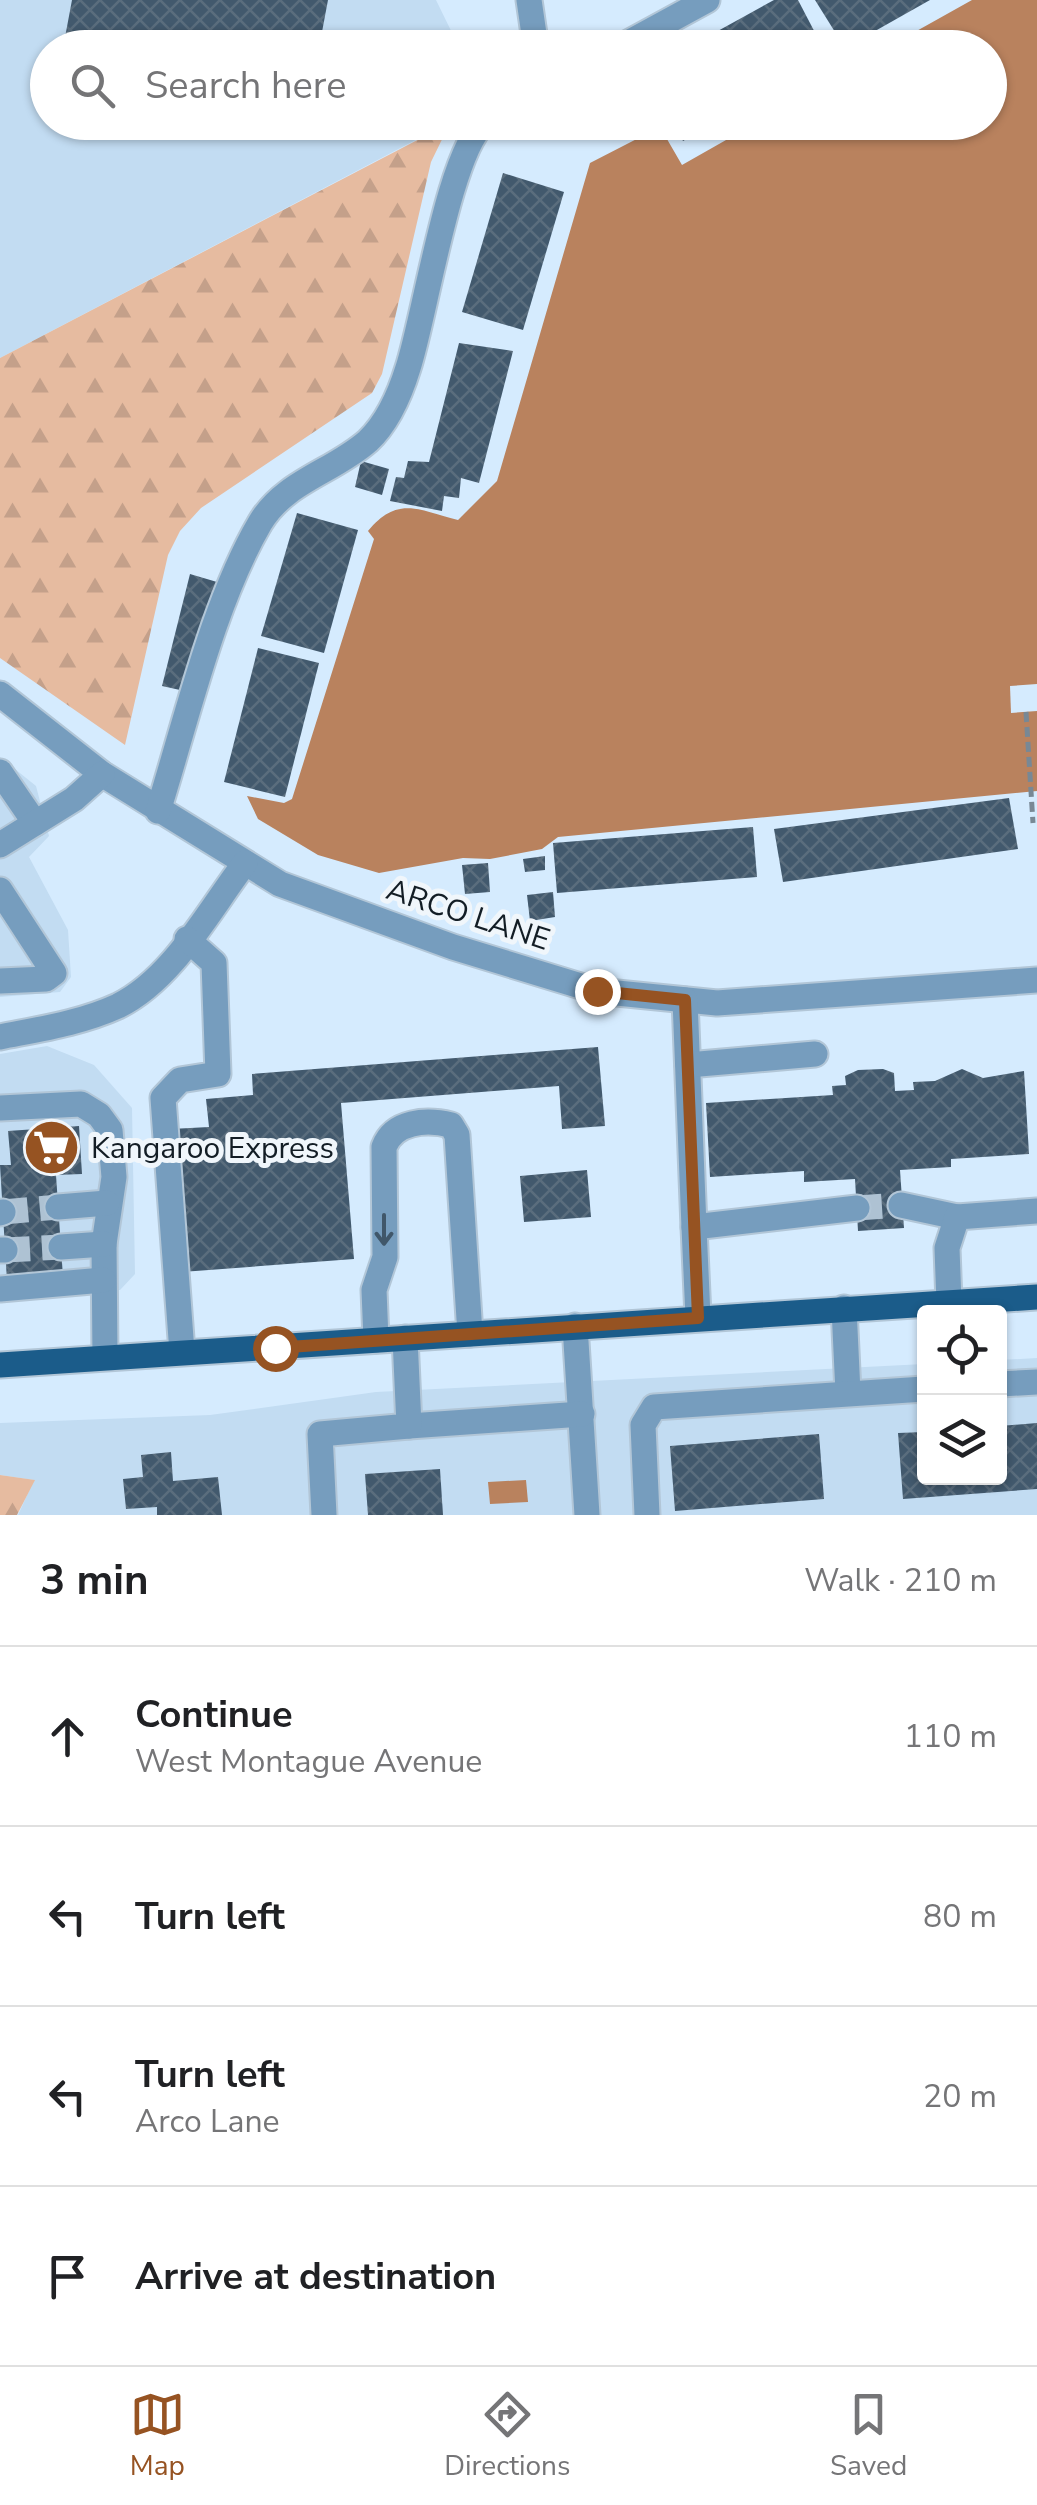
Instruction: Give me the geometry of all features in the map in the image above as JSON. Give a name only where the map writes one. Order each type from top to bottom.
[{"type":"main road","points":[[0,1365],[1037,1297]]},
{"type":"street","points":[[530,0],[532,30]]},
{"type":"street","points":[[652,30],[708,0]]},
{"type":"street","points":[[158,811],[227,596],[260,522],[286,490],[368,440],[390,413],[408,369],[463,156],[473,140]]},
{"type":"street","name":"ARCO LANE","points":[[0,694],[102,774],[280,884],[452,947],[597,991],[717,1003],[1037,980]]},
{"type":"street","points":[[0,772],[36,823]]},
{"type":"street","points":[[0,845],[102,774]]},
{"type":"street","points":[[0,1037],[72,1024],[122,1004],[163,972],[245,863]]},
{"type":"street","points":[[0,890],[54,973],[46,978],[0,981]]},
{"type":"street","points":[[182,1352],[163,1098],[180,1080],[218,1074],[214,962],[187,939]]},
{"type":"street","points":[[685,1000],[698,1318]]},
{"type":"street","points":[[688,1065],[816,1054]]},
{"type":"street","points":[[0,1108],[81,1104],[99,1115],[110,1130],[114,1177],[107,1203],[104,1244],[105,1357]]},
{"type":"street","points":[[376,1340],[374,1290],[385,1257],[384,1146],[389,1134],[402,1126],[442,1123],[451,1125],[457,1135],[470,1334]]},
{"type":"street","points":[[58,1207],[107,1203]]},
{"type":"street","points":[[902,1205],[956,1217],[1037,1211]]},
{"type":"street","points":[[694,1227],[856,1208]]},
{"type":"street","points":[[950,1303],[948,1248],[956,1217]]},
{"type":"street","points":[[61,1247],[104,1244]]},
{"type":"street","points":[[0,1289],[103,1280]]},
{"type":"street","points":[[844,1308],[848,1393]]},
{"type":"street","points":[[576,1326],[587,1515]]},
{"type":"street","points":[[405,1338],[409,1426]]},
{"type":"street","points":[[1007,1384],[1037,1382]]},
{"type":"street","points":[[647,1515],[642,1425],[654,1408],[917,1389]]},
{"type":"street","points":[[324,1515],[320,1434],[582,1414]]},
{"type":"path","points":[[1026,712],[1033,824]]},
{"type":"shaded area","points":[[0,0],[436,0],[451,30],[30,30],[30,140],[416,140],[0,358]]},
{"type":"shaded area","points":[[972,0],[1037,0],[1037,791],[558,837],[542,849],[379,873],[318,855],[258,819],[247,796],[284,803],[292,799],[374,539],[368,531],[399,509],[458,520],[497,481],[590,163],[635,140],[668,140],[682,165],[726,140],[1007,140],[1007,30],[918,30]]},
{"type":"shaded area","points":[[0,757],[36,786],[49,836],[29,857],[68,930],[71,977],[60,992],[0,997]]},
{"type":"shaded area","points":[[47,1046],[94,1065],[132,1108],[135,1274],[120,1290],[0,1296],[0,1054]]},
{"type":"shaded area","points":[[1037,1358],[1037,1515],[18,1515],[34,1480],[0,1475],[0,1423],[210,1415],[376,1392],[917,1364],[917,1485],[1007,1485],[1007,1360]]},
{"type":"shaded area","points":[[526,1480],[528,1502],[490,1504],[488,1482]]},
{"type":"green space","points":[[417,140],[442,140],[431,162],[382,374],[372,393],[201,508],[180,531],[168,555],[125,745],[0,658],[0,358]]},
{"type":"green space","points":[[0,1475],[35,1480],[17,1515],[0,1515]]},
{"type":"pier","points":[[1037,684],[1037,711],[1011,713],[1010,686]]},
{"type":"building","points":[[72,0],[328,0],[322,30],[66,30]]},
{"type":"building","points":[[774,0],[798,0],[814,30],[720,30]]},
{"type":"building","points":[[815,0],[930,0],[877,30],[834,30]]},
{"type":"building","points":[[503,173],[564,192],[523,330],[462,312]]},
{"type":"building","points":[[459,343],[513,351],[479,483],[461,478],[459,498],[444,496],[442,511],[390,501],[396,477],[404,478],[408,461],[429,462]]},
{"type":"building","points":[[361,461],[389,469],[382,495],[355,487]]},
{"type":"building","points":[[297,513],[358,530],[324,653],[261,636]]},
{"type":"building","points":[[190,574],[217,582],[189,692],[162,686]]},
{"type":"building","points":[[258,648],[319,663],[285,797],[224,782]]},
{"type":"building","points":[[1009,798],[1018,849],[783,882],[774,829]]},
{"type":"building","points":[[753,827],[757,877],[557,893],[553,843]]},
{"type":"building","points":[[545,856],[545,870],[525,872],[523,859]]},
{"type":"building","points":[[488,863],[490,892],[465,894],[462,865]]},
{"type":"building","points":[[553,892],[555,917],[530,921],[527,895]]},
{"type":"building","points":[[598,1047],[605,1126],[562,1129],[559,1086],[341,1103],[354,1259],[182,1272],[171,1129],[209,1127],[206,1099],[253,1095],[252,1074]]},
{"type":"building","points":[[883,1069],[894,1073],[895,1091],[914,1090],[913,1082],[935,1081],[962,1069],[983,1078],[1024,1071],[1029,1154],[951,1159],[951,1167],[900,1170],[904,1228],[858,1231],[855,1179],[804,1182],[804,1171],[710,1177],[706,1103],[833,1095],[832,1086],[846,1085],[845,1076],[858,1070]]},
{"type":"building","points":[[79,1126],[82,1174],[56,1175],[63,1277],[7,1281],[0,1165],[11,1165],[8,1131]]},
{"type":"building","points":[[587,1170],[591,1217],[524,1222],[520,1176]]},
{"type":"building","points":[[1037,1423],[1037,1489],[903,1499],[898,1433],[917,1432],[917,1485],[1007,1485],[1007,1425]]},
{"type":"building","points":[[819,1434],[824,1499],[675,1511],[670,1446]]},
{"type":"building","points":[[171,1452],[173,1481],[218,1477],[222,1515],[157,1515],[157,1507],[126,1509],[123,1479],[143,1477],[141,1455]]},
{"type":"building","points":[[440,1469],[443,1515],[368,1515],[365,1474]]},
{"type":"tunnel","points":[[857,1208],[901,1205]]},
{"type":"tunnel","points":[[3,1212],[58,1207]]},
{"type":"tunnel","points":[[5,1250],[61,1247]]},
{"type":"place","name":"Kangaroo Express","points":[[52,1148]]},
{"type":"route","points":[[275,1348],[698,1318],[685,1000],[597,991]]}]
